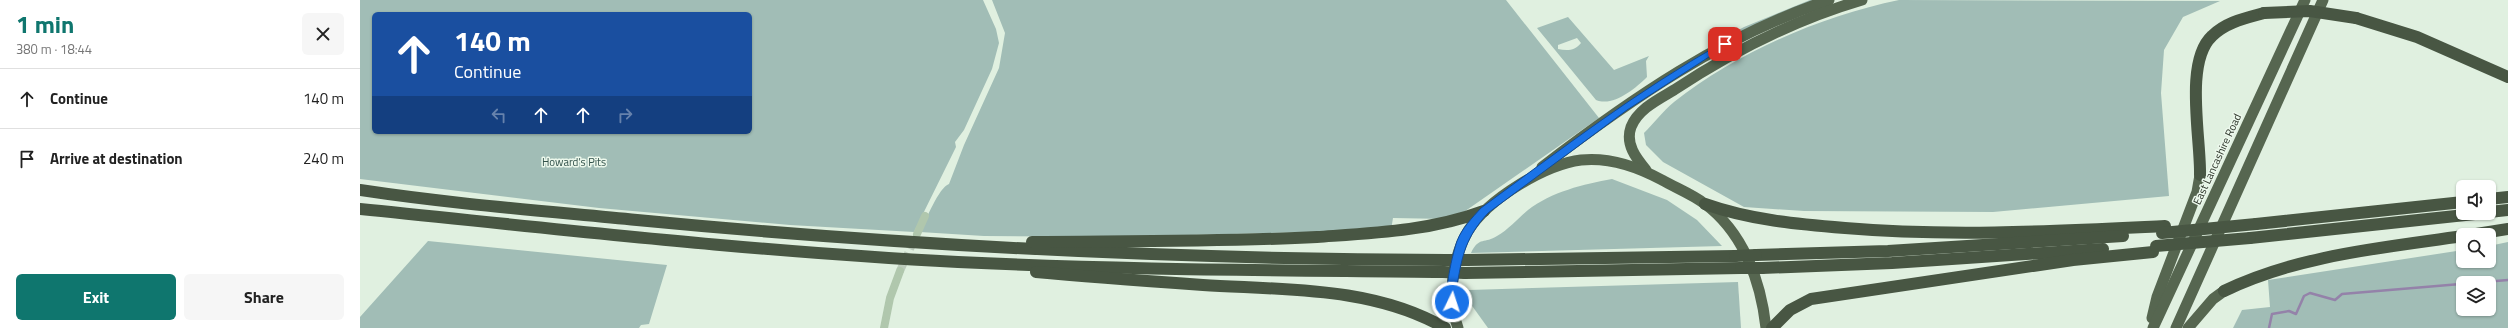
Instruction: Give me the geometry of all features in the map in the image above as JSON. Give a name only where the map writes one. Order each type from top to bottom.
[{"type":"highway","points":[[938,245],[1308,238],[1435,227],[1459,221],[1484,210],[1624,108],[1713,51],[1774,20],[1829,0]]},
{"type":"highway","points":[[1647,171],[1633,152],[1629,133],[1635,119],[1649,107],[1720,60],[1752,42],[1817,15],[1862,0]]},
{"type":"highway","name":"East Lancashire Road","points":[[2152,328],[2305,0]]},
{"type":"highway","points":[[2176,328],[2322,0]]},
{"type":"highway","points":[[2149,328],[2157,297],[2197,192],[2200,175],[2200,147],[2195,80],[2200,53],[2208,40],[2221,29],[2240,20],[2264,13],[2310,11],[2356,18],[2417,37],[2508,77]]},
{"type":"highway","points":[[1530,177],[1554,166],[1585,160],[1614,162],[1647,171],[1705,204],[1746,218],[1777,222],[1928,234],[2164,229]]},
{"type":"highway","points":[[360,190],[406,197],[783,234],[938,245],[1147,255],[1445,266]]},
{"type":"highway","points":[[2496,199],[2508,197]]},
{"type":"highway","points":[[1466,266],[1947,247],[2164,229],[2256,224],[2456,203]]},
{"type":"highway","points":[[1705,204],[1721,218],[1742,248],[1759,289],[1765,309],[1766,328]]},
{"type":"highway","points":[[360,209],[788,251],[959,262],[1167,269],[1445,266],[1762,268],[1892,263],[2154,249]]},
{"type":"highway","points":[[1458,328],[1453,309],[1452,294],[1460,249],[1470,226],[1484,210]]},
{"type":"highway","points":[[2496,211],[2508,210]]},
{"type":"highway","points":[[1772,328],[1797,304],[1811,299],[2201,242],[2456,216]]},
{"type":"highway","points":[[2496,231],[2508,229]]},
{"type":"highway","points":[[2188,328],[2213,299],[2224,291],[2245,280],[2295,265],[2356,253],[2456,237]]},
{"type":"highway","points":[[959,262],[1018,270],[1305,292],[1372,301],[1422,313],[1445,328]]},
{"type":"street","points":[[917,234],[925,216]]},
{"type":"street","points":[[884,328],[890,298],[900,271]]},
{"type":"green space","name":"Howard's Pits","points":[[360,0],[983,0],[996,29],[999,43],[992,69],[964,130],[955,142],[956,147],[914,232],[790,225],[599,208],[360,179]]},
{"type":"green space","points":[[992,0],[1506,0],[1599,118],[1461,214],[1446,219],[1393,218],[1391,230],[1110,237],[984,236],[920,232],[941,191],[949,184],[964,145],[999,68],[1005,33]]},
{"type":"green space","points":[[1810,0],[1823,0],[1725,41],[1722,39],[1744,27]]},
{"type":"green space","points":[[1899,0],[2220,1],[2183,17],[2164,50],[2161,93],[2169,196],[1993,212],[1804,211],[1744,207],[1663,162],[1646,145],[1644,133],[1666,109],[1698,84],[1724,68],[1752,52],[1810,26],[1869,7]]},
{"type":"green space","points":[[1568,17],[1614,70],[1649,56],[1646,61],[1647,77],[1623,96],[1603,102],[1596,100],[1537,28]],"holes":[[[1577,38],[1581,43],[1579,46],[1571,50],[1558,49],[1558,45]]]},
{"type":"green space","points":[[1612,179],[1667,200],[1697,220],[1722,246],[1471,253],[1477,244],[1493,238],[1501,233],[1528,210],[1547,198],[1579,186]]},
{"type":"green space","points":[[428,241],[667,265],[649,324],[641,325],[639,328],[360,328],[360,317]]},
{"type":"green space","points":[[2508,242],[2508,328],[2233,328],[2242,310],[2270,307],[2268,280],[2456,251],[2456,268],[2496,268],[2496,245]]},
{"type":"green space","points":[[1738,282],[1741,328],[1488,328],[1470,303],[1469,290]]},
{"type":"waterway","points":[[2269,328],[2272,314],[2289,311],[2296,314],[2304,296],[2310,293],[2335,300],[2342,294],[2508,280]]},
{"type":"tunnel","points":[[900,271],[915,238]]},
{"type":"route","points":[[1452,302],[1452,287],[1462,241],[1470,226],[1484,210],[1624,108],[1682,69],[1725,44]]}]
